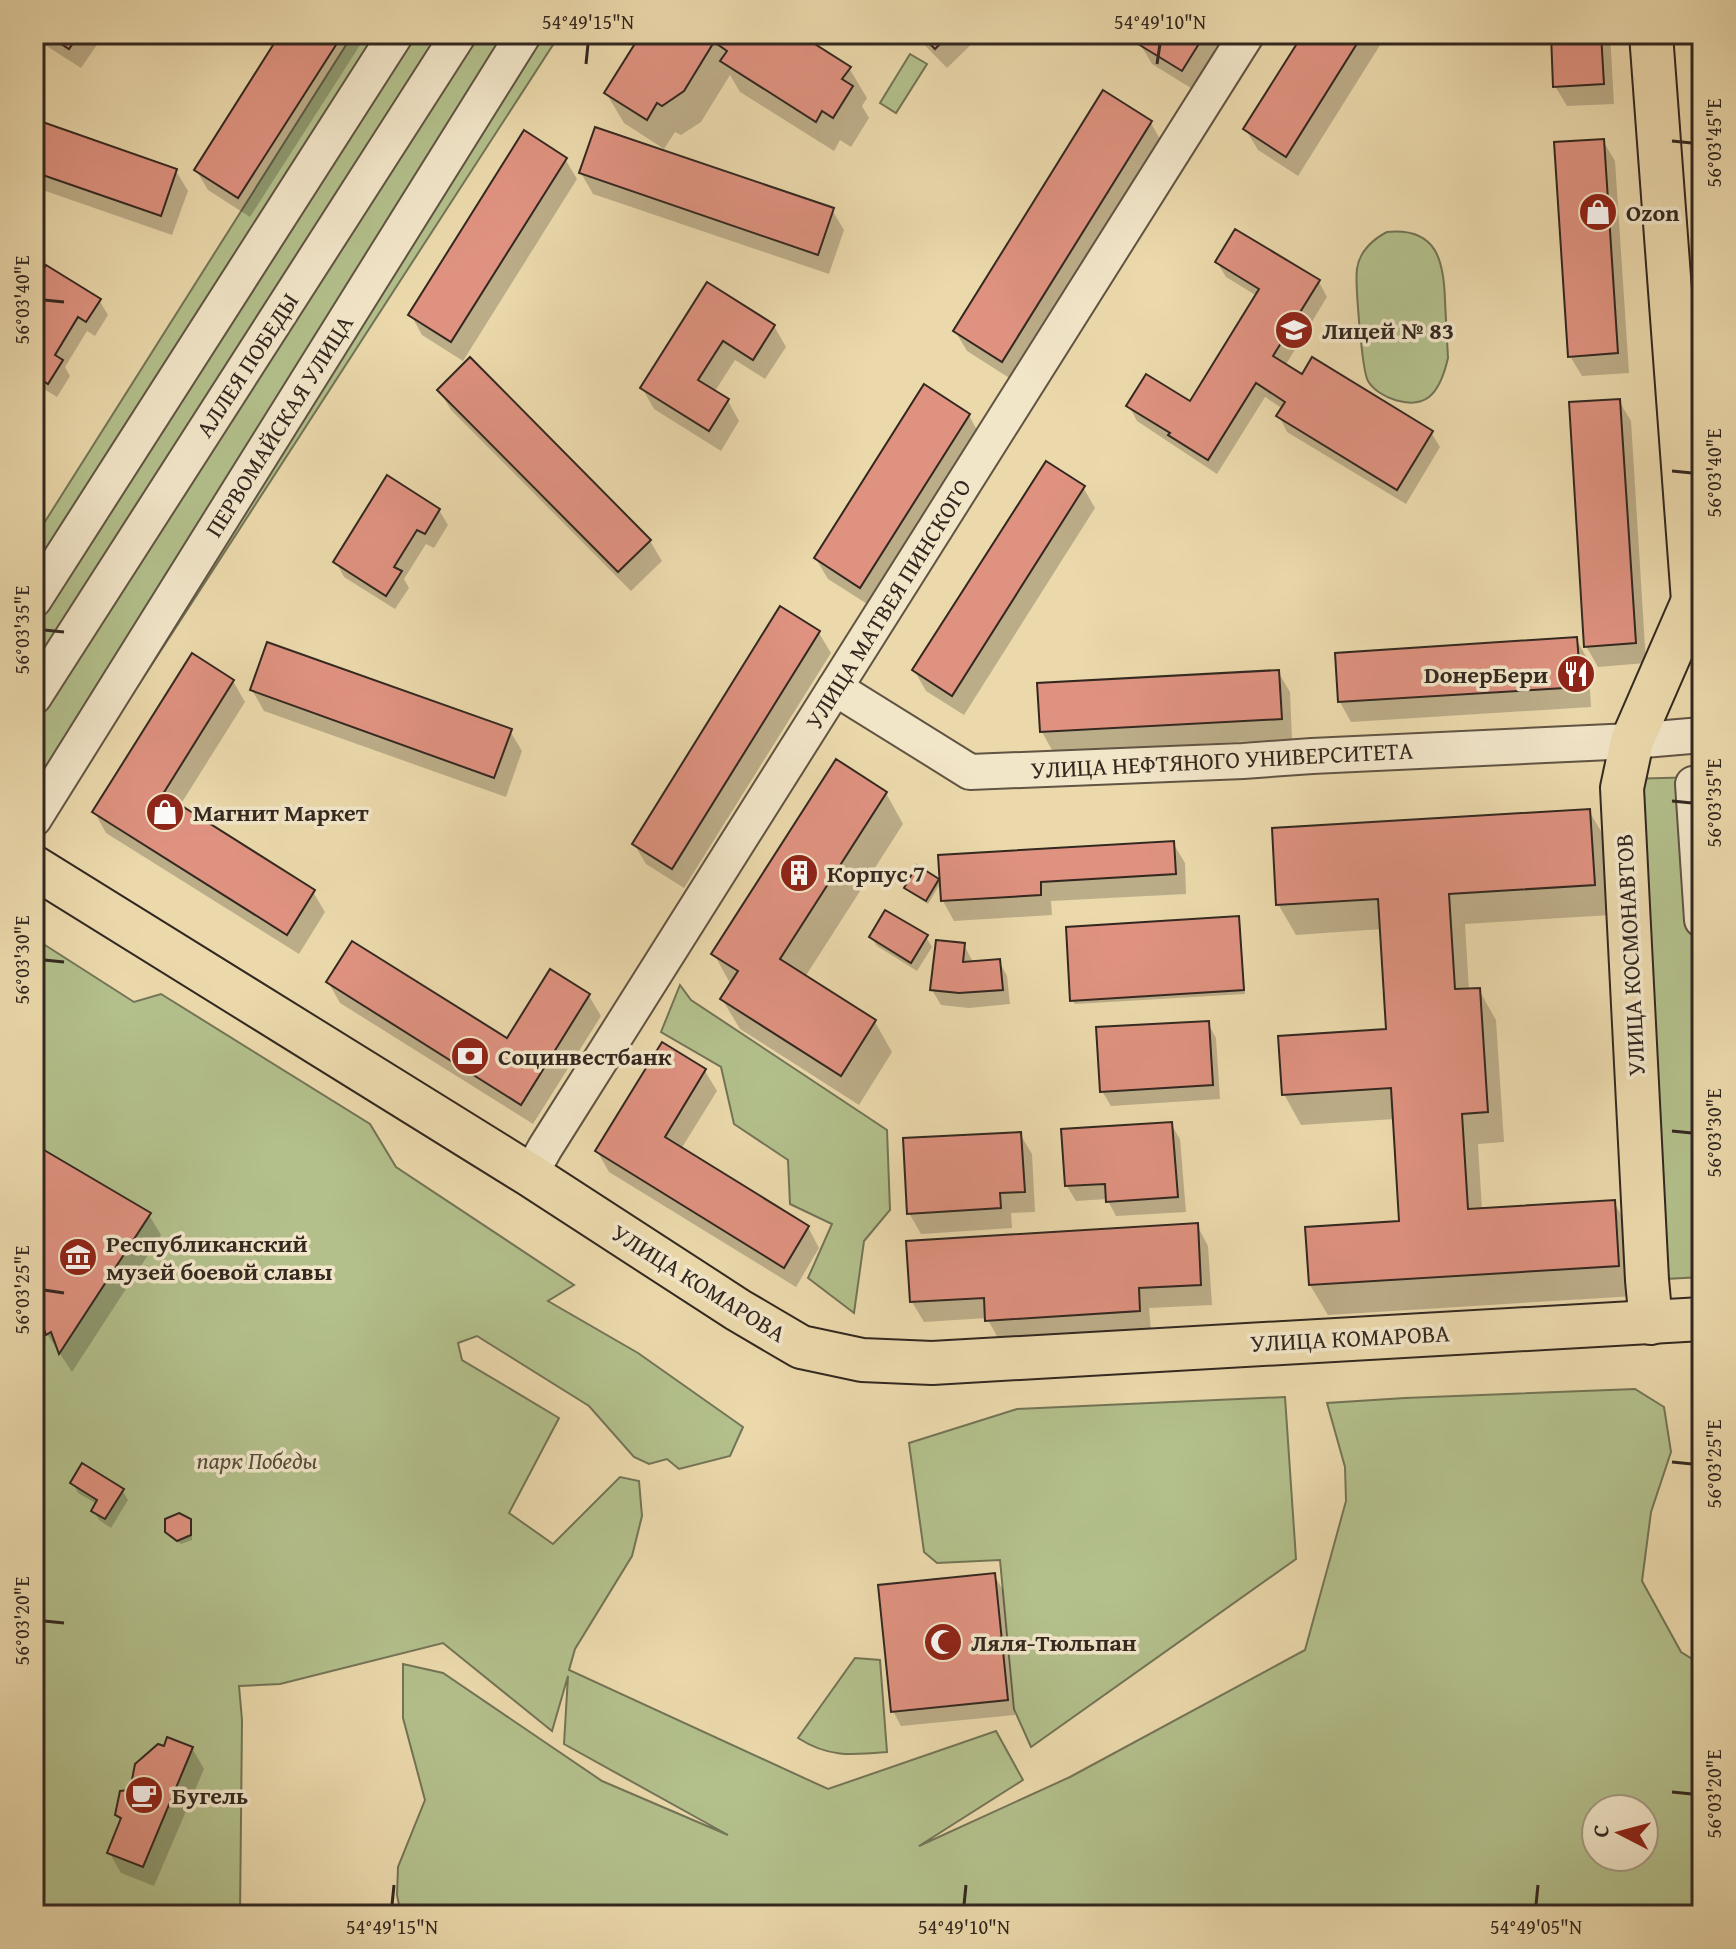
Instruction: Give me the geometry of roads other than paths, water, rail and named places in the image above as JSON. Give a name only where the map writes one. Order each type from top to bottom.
[{"type":"main road","name":"УЛИЦА КОСМОНАВТОВ","points":[[1651,34],[1698,612],[1632,741],[1622,788],[1651,1323]]},
{"type":"main road","name":"УЛИЦА КОМАРОВА","points":[[34,867],[801,1347],[862,1360],[932,1363],[1702,1319]]},
{"type":"street","points":[[34,600],[396,34]]},
{"type":"street","name":"АЛЛЕЯ ПОБЕДЫ","points":[[34,697],[459,34]]},
{"type":"street","name":"ПЕРВОМАЙСКАЯ УЛИЦА","points":[[34,819],[524,34]]},
{"type":"street","name":"УЛИЦА МАТВЕЯ ПИНСКОГО","points":[[530,1175],[1247,34]]},
{"type":"street","name":"УЛИЦА НЕФТЯНОГО УНИВЕРСИТЕТА","points":[[835,688],[970,772],[1243,761],[1702,735]]},
{"type":"street","points":[[1693,784],[1702,920]]},
{"type":"place","name":"Ozon","points":[[1598,212]]},
{"type":"place","name":"Лицей № 83","points":[[1294,330]]},
{"type":"place","name":"DонерБери","points":[[1576,674]]},
{"type":"place","name":"Магнит Маркет","points":[[165,812]]},
{"type":"place","name":"Корпус 7","points":[[799,873]]},
{"type":"place","name":"Социнвестбанк","points":[[470,1056]]},
{"type":"place","name":"Республиканский музей боевой славы","points":[[78,1257]]},
{"type":"place","name":"Ляля-Тюльпан","points":[[943,1642]]},
{"type":"place","name":"Бугель","points":[[144,1795]]},
{"type":"park label","name":"парк Победы","points":[[257,1460]]}]
